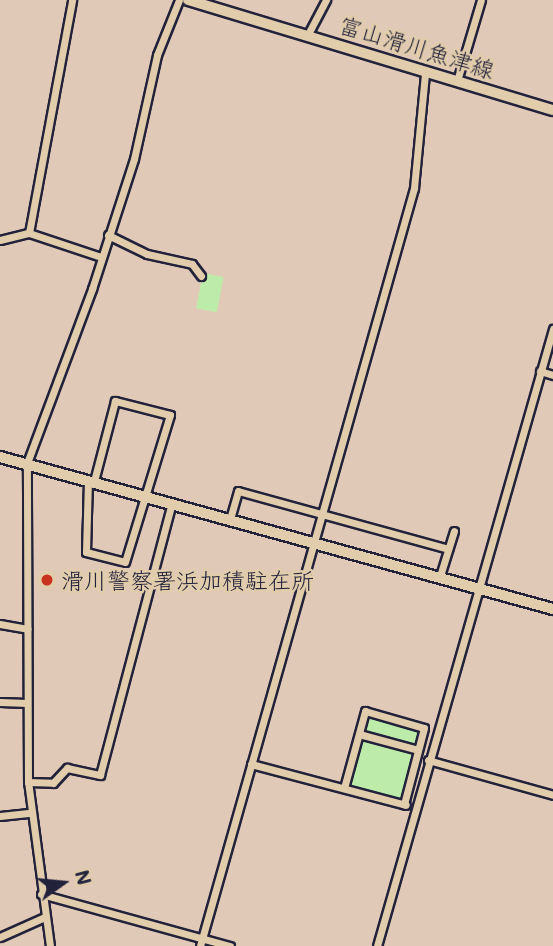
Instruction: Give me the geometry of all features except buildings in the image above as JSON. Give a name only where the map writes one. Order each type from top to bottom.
[{"type":"street","points":[[29,233],[72,0]]},
{"type":"street","points":[[50,946],[27,782],[27,463],[101,257],[157,55],[179,0]]},
{"type":"street","name":"富山滑川魚津線","points":[[188,0],[553,110]]},
{"type":"street","points":[[307,36],[326,0]]},
{"type":"street","points":[[457,81],[481,0]]},
{"type":"street","points":[[201,942],[418,172],[425,73]]},
{"type":"street","points":[[0,240],[29,233],[101,257]]},
{"type":"street","points":[[108,235],[147,254],[192,264],[201,276]]},
{"type":"street","points":[[377,946],[475,586],[553,329]]},
{"type":"street","points":[[540,371],[553,375]]},
{"type":"street","points":[[115,401],[170,415],[125,562],[86,552],[91,480],[115,401]]},
{"type":"street","points":[[0,457],[314,541],[553,609]]},
{"type":"street","points":[[230,519],[238,491],[448,549]]},
{"type":"street","points":[[27,782],[53,783],[67,768],[100,775],[172,503]]},
{"type":"street","points":[[440,576],[454,531]]},
{"type":"street","points":[[0,624],[28,629]]},
{"type":"street","points":[[0,702],[27,703]]},
{"type":"street","points":[[344,788],[365,711],[424,727],[404,804]]},
{"type":"street","points":[[359,734],[418,750]]},
{"type":"street","points":[[428,760],[553,795]]},
{"type":"street","points":[[251,764],[414,807]]},
{"type":"street","points":[[0,816],[32,813]]},
{"type":"street","points":[[41,894],[201,942],[230,946]]},
{"type":"street","points":[[0,937],[45,917]]},
{"type":"green space","points":[[203,273],[224,277],[217,312],[196,308]]},
{"type":"green space","points":[[362,708],[425,726],[404,802],[340,784]]},
{"type":"place","name":"滑川警察署浜加積駐在所","points":[[47,580]]}]
